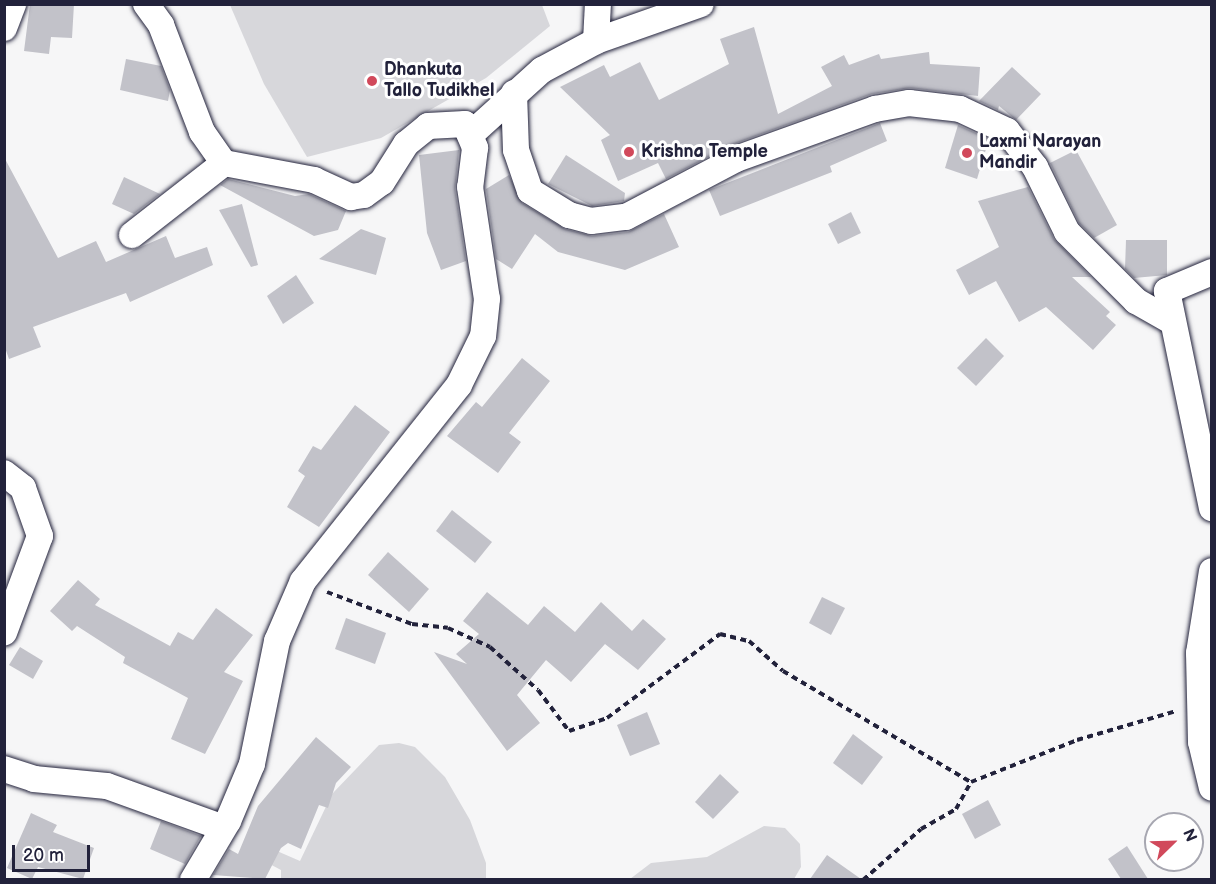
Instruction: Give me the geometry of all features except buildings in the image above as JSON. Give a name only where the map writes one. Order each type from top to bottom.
[{"type":"street","points":[[4,28],[13,4]]},
{"type":"street","points":[[146,4],[160,25],[202,132],[224,163],[314,180],[351,197],[382,182],[406,144],[428,126],[465,124],[472,142],[470,187],[485,267],[483,336],[459,385],[303,580],[277,641],[252,764],[194,879]]},
{"type":"street","points":[[596,41],[598,4]]},
{"type":"street","points":[[472,142],[514,93],[542,70],[596,41],[701,4]]},
{"type":"street","points":[[514,93],[516,150],[530,191],[569,215],[591,220],[626,218],[736,159],[875,109],[909,103],[960,109],[1007,130],[1035,166],[1067,232],[1136,301],[1170,321]]},
{"type":"street","points":[[132,235],[224,163]]},
{"type":"street","points":[[1212,272],[1167,291],[1170,321],[1212,508]]},
{"type":"street","points":[[4,473],[24,488],[40,536],[4,633]]},
{"type":"street","points":[[1212,571],[1199,653],[1201,741],[1212,788]]},
{"type":"street","points":[[4,769],[34,779],[107,786],[221,827]]},
{"type":"path","points":[[303,580],[351,604],[412,624],[448,628],[489,647],[538,690],[569,731],[607,718],[720,633],[749,642],[783,671],[971,782]]},
{"type":"path","points":[[863,879],[921,829],[956,809],[971,782],[1077,740],[1200,705]]},
{"type":"shaded area","name":"Dhankuta Tallo Tudikhel","points":[[230,5],[542,5],[550,26],[486,78],[381,138],[307,157],[264,84]]},
{"type":"shaded area","points":[[399,743],[415,747],[445,777],[470,820],[486,863],[486,879],[281,879],[281,870],[241,849],[247,838],[300,861],[332,794],[379,745]]},
{"type":"shaded area","points":[[764,826],[785,828],[800,844],[801,867],[794,879],[630,879],[651,863],[707,857]]},
{"type":"place","name":"Dhankuta Tallo Tudikhel","points":[[372,81]]},
{"type":"place","name":"Krishna Temple","points":[[629,152]]},
{"type":"place","name":"Laxmi Narayan Mandir","points":[[967,153]]}]
